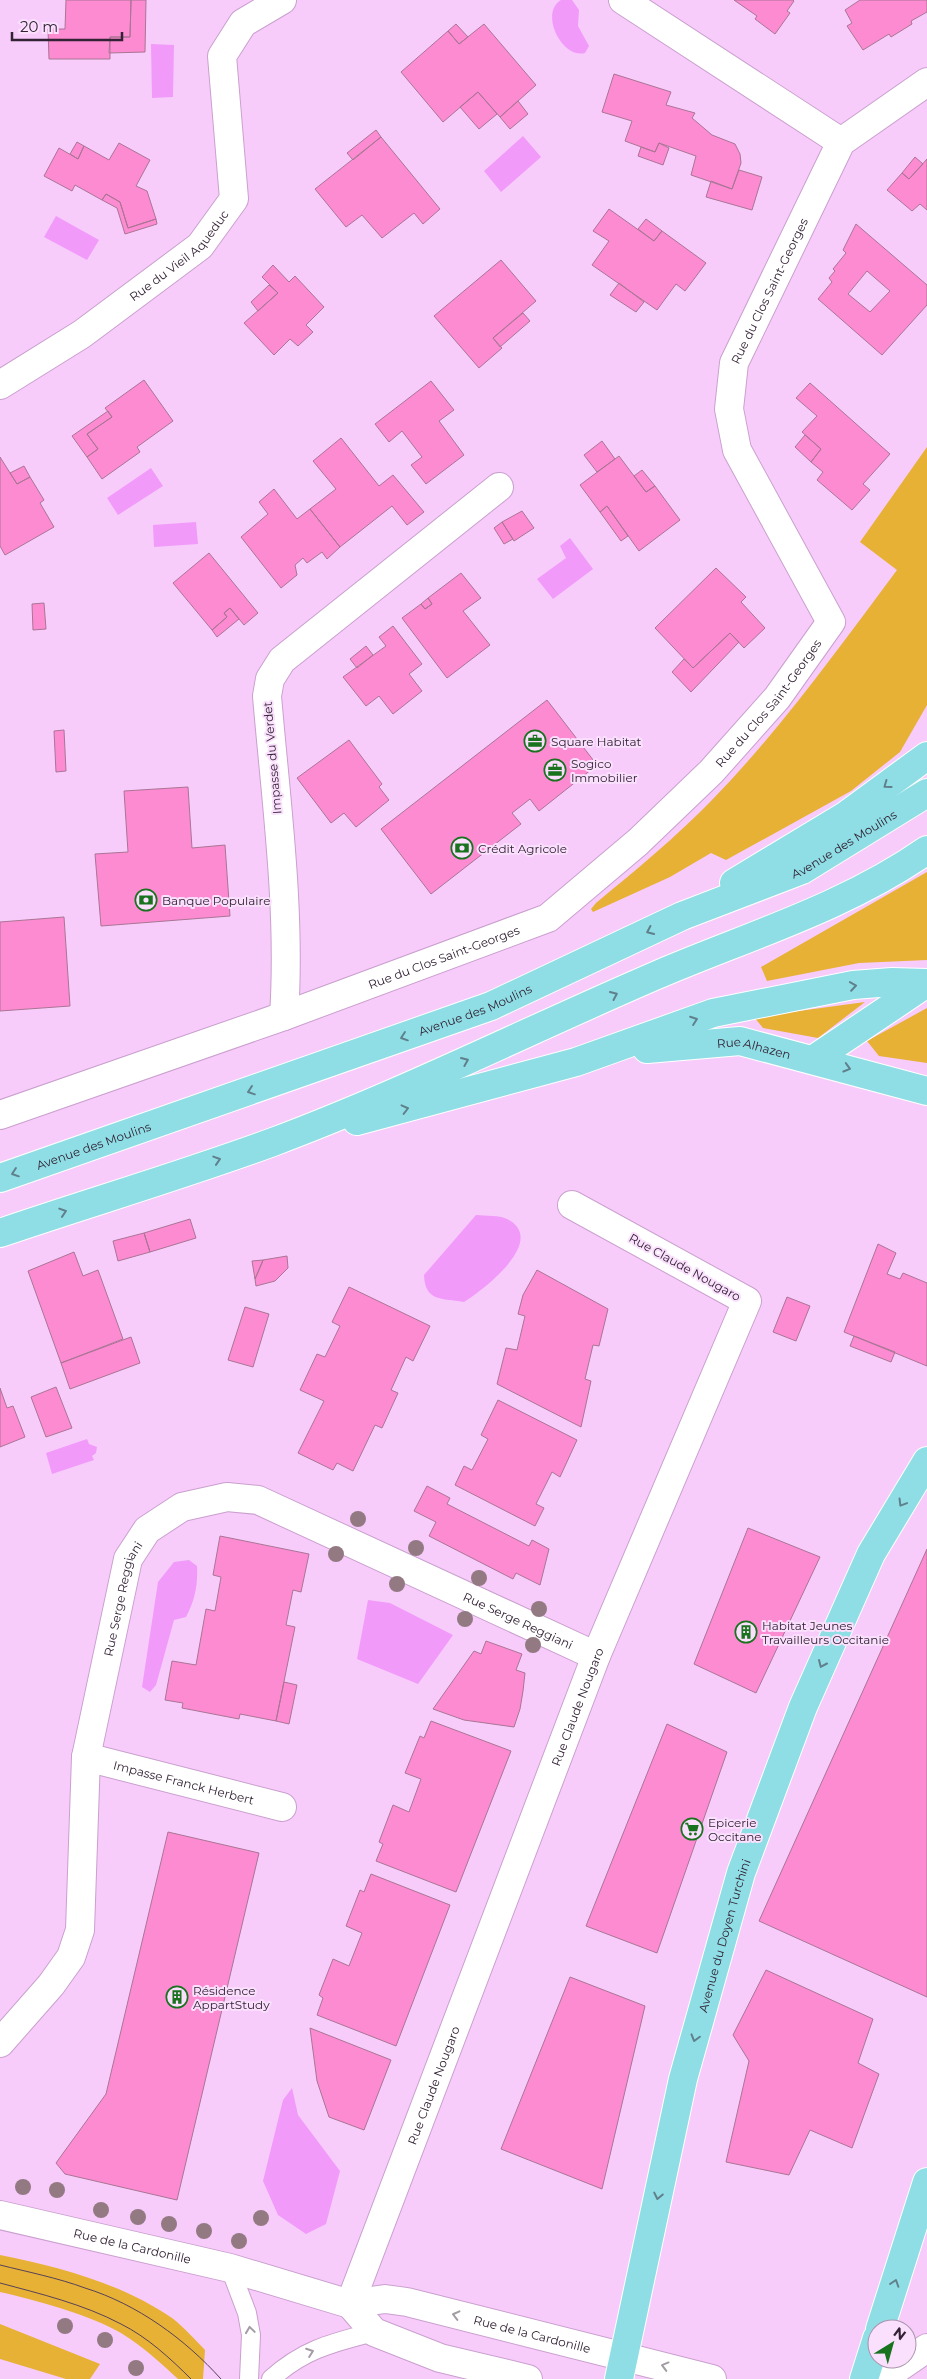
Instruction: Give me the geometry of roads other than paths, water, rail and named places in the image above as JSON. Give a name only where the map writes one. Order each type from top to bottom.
[{"type":"main road","points":[[682,916],[845,816],[927,756]]},
{"type":"main road","name":"Avenue des Moulins","points":[[0,1178],[491,1006],[682,916],[802,870],[927,793]]},
{"type":"main road","points":[[0,1233],[273,1142],[470,1060],[659,974],[800,920],[907,864],[927,850]]},
{"type":"main road","points":[[273,1142],[425,1104],[576,1062],[713,1013],[853,985],[892,982],[927,983]]},
{"type":"main road","points":[[814,1059],[927,983]]},
{"type":"main road","name":"Rue Alhazen","points":[[576,1062],[660,1046],[740,1041],[814,1059],[927,1091]]},
{"type":"main road","name":"Avenue du Doyen Turchini","points":[[621,2367],[683,2079],[741,1873],[803,1706],[871,1554],[927,1461]]},
{"type":"main road","points":[[883,2319],[927,2182]]},
{"type":"street","name":"Rue du Vieil Aqueduc","points":[[0,385],[82,334],[200,246],[234,199],[222,56],[243,23],[282,0]]},
{"type":"street","points":[[623,0],[841,142],[927,82]]},
{"type":"street","name":"Rue du Clos Saint-Georges","points":[[0,1115],[284,1016],[548,918],[638,842],[711,772],[778,698],[830,622],[737,450],[729,409],[734,363],[841,142]]},
{"type":"street","name":"Impasse du Verdet","points":[[284,1016],[287,973],[267,696],[270,679],[282,660],[499,487]]},
{"type":"street","name":"Rue Claude Nougaro","points":[[350,2304],[596,1656],[747,1301],[572,1205]]},
{"type":"street","name":"Rue Serge Reggiani","points":[[0,2043],[51,1985],[71,1957],[80,1930],[86,1757],[128,1559],[147,1530],[182,1507],[227,1497],[258,1500],[596,1656]]},
{"type":"street","name":"Impasse Franck Herbert","points":[[86,1757],[282,1807]]},
{"type":"street","name":"Rue de la Cardonille","points":[[0,2216],[230,2268],[350,2304],[385,2299],[408,2302],[621,2367],[712,2379]]},
{"type":"street","points":[[350,2304],[374,2332],[440,2358],[528,2379]]},
{"type":"street","points":[[882,2379],[927,2348]]},
{"type":"lane","points":[[230,2268],[247,2313],[251,2336],[249,2379]]},
{"type":"lane","points":[[271,2379],[300,2356],[338,2341],[374,2332]]},
{"type":"tram line","points":[[0,2265],[75,2284],[123,2303],[159,2324],[176,2337],[221,2379]]},
{"type":"tram line","points":[[0,2283],[77,2305],[121,2324],[158,2348],[191,2379]]},
{"type":"place","name":"Square Habitat","points":[[535,741]]},
{"type":"place","name":"Sogico Immobilier","points":[[555,770]]},
{"type":"place","name":"Crédit Agricole","points":[[462,848]]},
{"type":"place","name":"Banque Populaire","points":[[146,900]]},
{"type":"place","name":"Habitat Jeunes Travailleurs Occitanie","points":[[746,1632]]},
{"type":"place","name":"Epicerie Occitane","points":[[692,1829]]},
{"type":"place","name":"Résidence AppartStudy","points":[[177,1997]]}]
